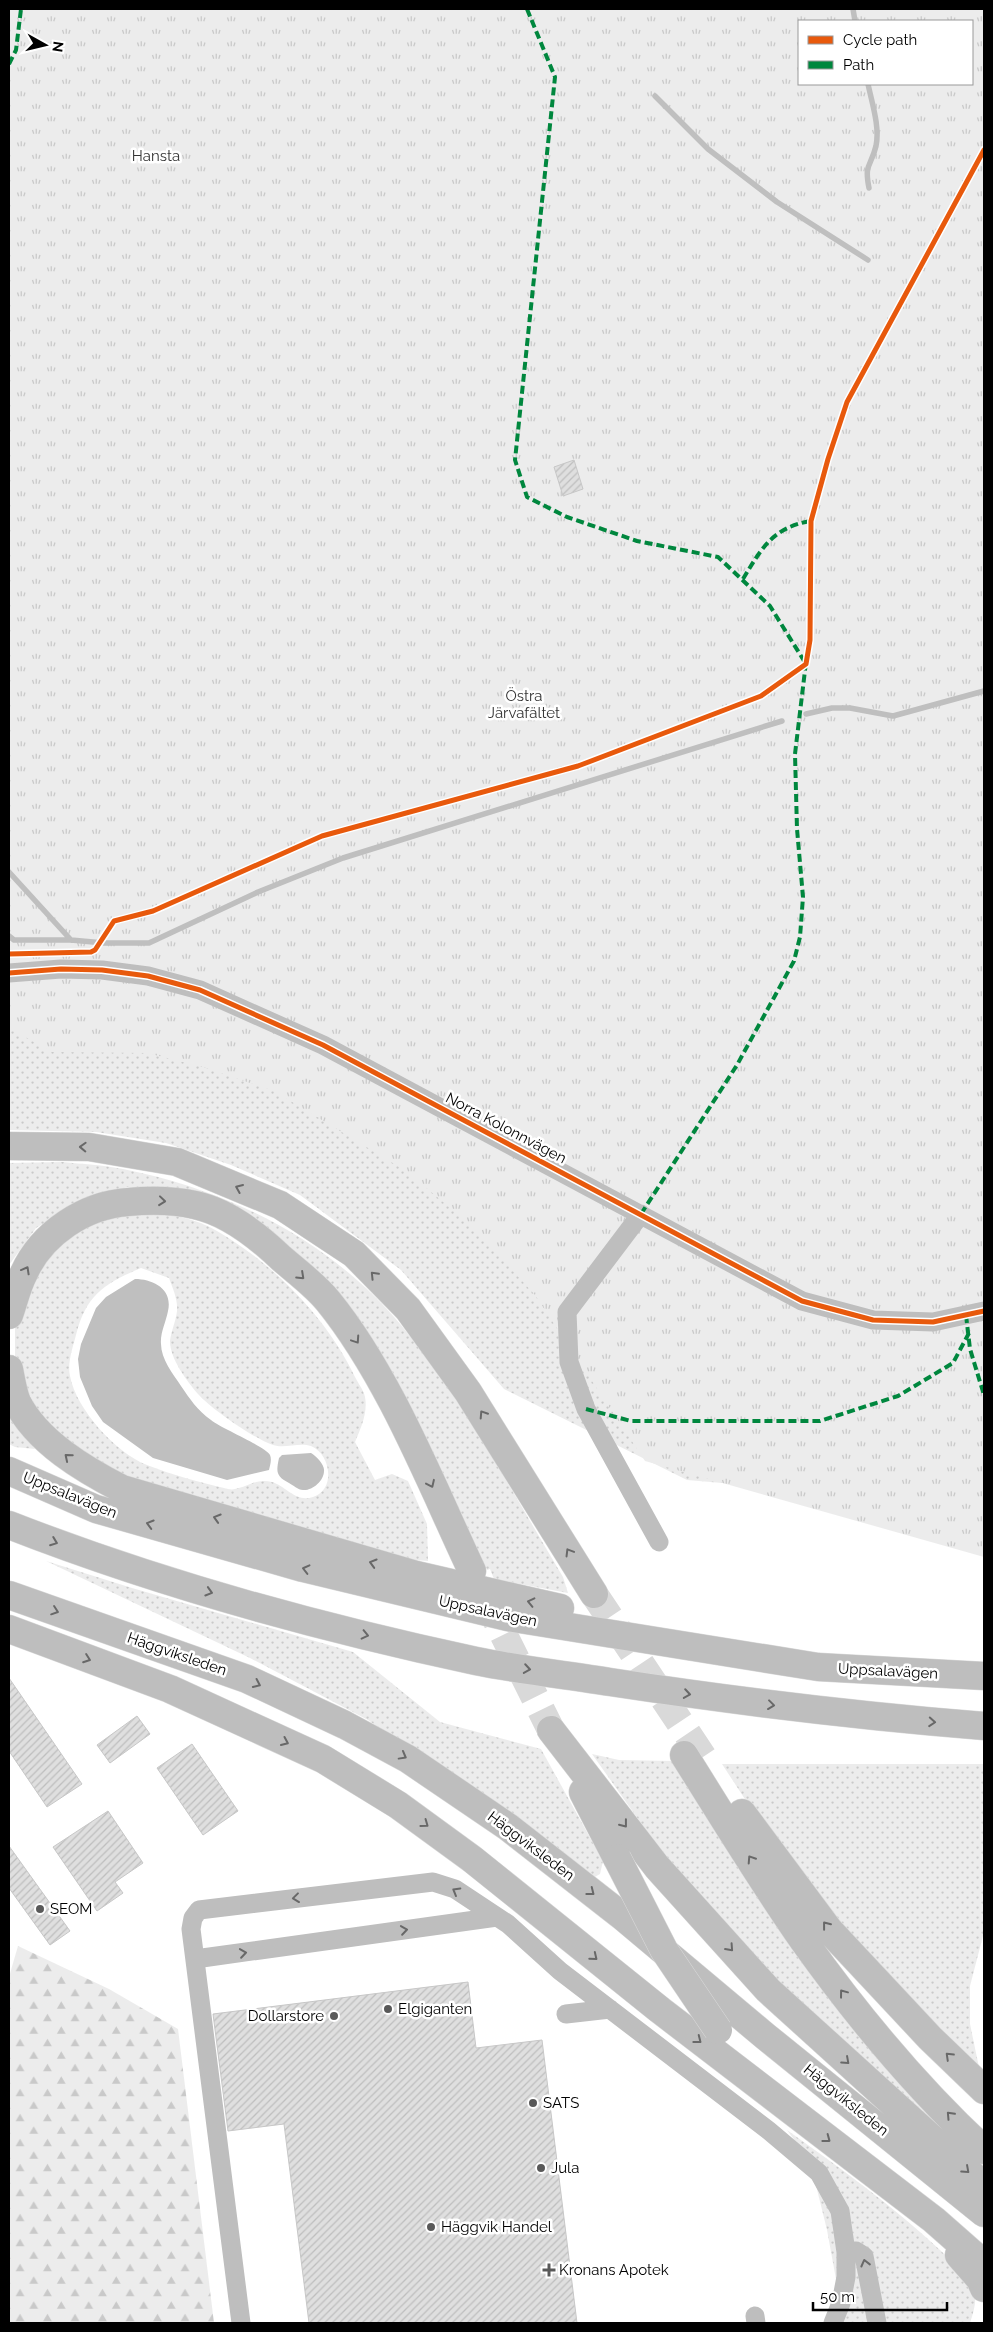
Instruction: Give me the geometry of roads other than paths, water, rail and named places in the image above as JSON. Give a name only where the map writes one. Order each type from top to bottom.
[{"type":"highway","points":[[9,1146],[89,1147],[177,1162],[280,1205],[354,1254],[408,1309],[468,1392],[594,1594]]},
{"type":"highway","points":[[9,1315],[24,1272],[49,1236],[75,1218],[111,1203],[155,1200],[197,1205],[237,1223],[269,1246],[328,1300],[359,1345],[391,1400],[472,1571]]},
{"type":"highway","points":[[9,1369],[17,1402],[39,1431],[82,1468],[122,1489],[416,1576],[818,1667]]},
{"type":"highway","name":"Uppsalavägen","points":[[9,1471],[96,1509],[303,1568],[507,1617],[818,1667],[984,1676]]},
{"type":"highway","points":[[9,1525],[89,1556],[316,1624],[479,1661],[722,1699],[882,1718],[984,1726]]},
{"type":"highway","name":"Häggviksleden","points":[[9,1595],[247,1679],[345,1725],[408,1758],[508,1826],[622,1916],[765,2036],[984,2213]]},
{"type":"highway","points":[[9,1630],[170,1689],[323,1758],[390,1800],[472,1859],[660,2010],[934,2220],[984,2264]]},
{"type":"highway","points":[[797,2116],[718,2030],[664,1950],[552,1730],[657,1867],[768,1990],[984,2186]]},
{"type":"highway","points":[[984,2090],[930,2038],[829,1930],[756,1833],[694,1757],[803,1940],[847,1998],[906,2068],[984,2150]]},
{"type":"highway","points":[[866,2169],[961,2257],[980,2279],[984,2288]]},
{"type":"street","name":"Norra Kolonnvägen","points":[[9,973],[61,969],[102,970],[148,976],[200,990],[323,1045],[802,1301],[873,1320],[933,1322],[984,1310]]},
{"type":"street","points":[[641,1214],[567,1312],[569,1362],[586,1409],[659,1542]]},
{"type":"street","points":[[241,2323],[194,1959],[191,1929],[193,1918],[199,1910],[433,1882],[455,1889],[496,1918],[508,1924],[560,1971],[768,2130],[818,2173],[840,2210],[846,2252],[846,2278],[841,2303],[833,2323]]},
{"type":"street","points":[[194,1959],[496,1918]]},
{"type":"street","points":[[566,2014],[610,2009]]},
{"type":"street","points":[[846,2252],[856,2250],[864,2256],[877,2323]]},
{"type":"waterway","points":[[853,9],[855,20]]},
{"type":"waterway","points":[[868,85],[877,131],[876,146],[867,174],[869,188]]},
{"type":"waterway","points":[[655,96],[708,149],[777,202],[868,260]]},
{"type":"waterway","points":[[806,714],[832,708],[850,708],[893,716],[984,691]]},
{"type":"waterway","points":[[9,936],[14,940],[149,943],[258,892],[343,858],[782,721]]},
{"type":"waterway","points":[[9,872],[71,940]]},
{"type":"tunnel","points":[[594,1594],[705,1760]]},
{"type":"tunnel","points":[[485,1597],[551,1730]]},
{"type":"place","name":"SEOM","points":[[40,1909]]},
{"type":"place","name":"Elgiganten","points":[[388,2009]]},
{"type":"place","name":"Dollarstore","points":[[334,2016]]},
{"type":"place","name":"SATS","points":[[533,2103]]},
{"type":"place","name":"Jula","points":[[541,2168]]},
{"type":"place","name":"Häggvik Handel","points":[[431,2227]]},
{"type":"place","name":"Kronans Apotek","points":[[549,2270]]},
{"type":"park label","name":"Hansta","points":[[156,156]]},
{"type":"park label","name":"Östra Järvafältet","points":[[524,704]]}]
